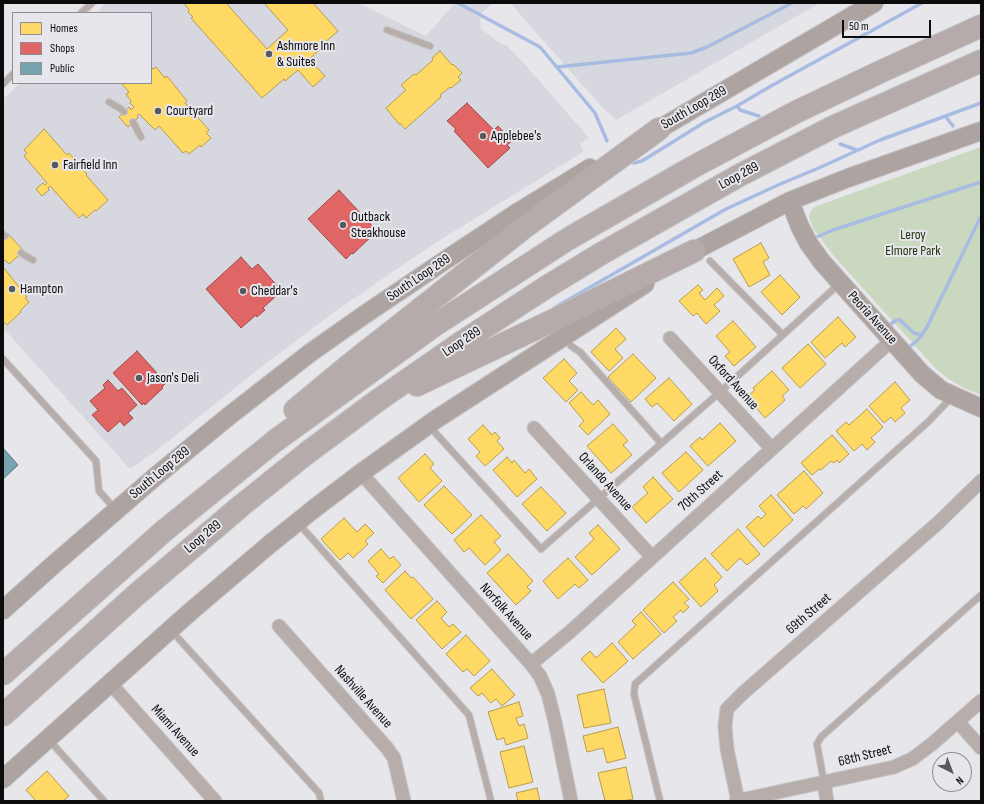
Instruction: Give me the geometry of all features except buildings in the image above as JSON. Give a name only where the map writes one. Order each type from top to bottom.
[{"type":"highway","name":"Loop 289","points":[[3,674],[165,530],[228,479],[275,441],[432,327],[568,239],[686,170],[796,112],[981,26]]},
{"type":"highway","name":"Loop 289","points":[[3,715],[136,595],[201,539],[307,453],[377,401],[459,344],[548,286],[678,209],[833,127],[981,61]]},
{"type":"highway","points":[[228,479],[268,434],[348,366],[526,226],[659,129]]},
{"type":"highway","points":[[377,401],[432,379],[508,342],[702,256]]},
{"type":"main road","name":"South Loop 289","points":[[3,610],[116,510],[229,416],[364,315],[515,214],[607,157],[659,129],[874,3]]},
{"type":"main road","points":[[3,779],[190,612],[298,522],[361,473],[429,425],[626,297],[702,256],[790,201],[848,178],[981,131]]},
{"type":"main road","name":"Peoria Avenue","points":[[790,201],[795,217],[809,244],[822,262],[922,374],[941,390],[981,408]]},
{"type":"street","name":"Oxford Avenue","points":[[670,338],[772,449]]},
{"type":"street","name":"70th Street","points":[[531,664],[571,631],[892,340]]},
{"type":"street","name":"Orlando Avenue","points":[[534,428],[652,557]]},
{"type":"street","name":"Norfolk Avenue","points":[[361,473],[540,676],[548,694],[555,722],[571,801]]},
{"type":"street","name":"69th Street","points":[[741,800],[728,749],[725,726],[727,709],[743,693],[938,523],[981,481]]},
{"type":"street","name":"Nashville Avenue","points":[[279,626],[387,748],[394,758],[404,801]]},
{"type":"street","name":"Miami Avenue","points":[[110,683],[215,801]]},
{"type":"street","name":"68th Street","points":[[741,800],[894,767],[912,759],[932,744],[981,701]]},
{"type":"street","points":[[958,722],[981,748]]},
{"type":"street","points":[[824,782],[827,801]]},
{"type":"lane","points":[[82,12],[92,3]]},
{"type":"lane","points":[[387,30],[430,46]]},
{"type":"lane","points":[[3,84],[12,75]]},
{"type":"lane","points":[[109,102],[124,112]]},
{"type":"lane","points":[[133,122],[141,137]]},
{"type":"lane","points":[[20,253],[33,260]]},
{"type":"lane","points":[[702,256],[783,335]]},
{"type":"lane","points":[[429,425],[541,550],[720,392],[840,283]]},
{"type":"lane","points":[[564,336],[571,346],[580,352],[661,444]]},
{"type":"lane","points":[[3,359],[96,461],[99,491],[116,510]]},
{"type":"lane","points":[[660,801],[634,694],[635,684],[928,422],[953,396]]},
{"type":"lane","points":[[298,522],[469,715],[491,801]]},
{"type":"lane","points":[[824,782],[817,744],[821,737],[981,595]]},
{"type":"lane","points":[[178,638],[319,793],[321,801]]},
{"type":"lane","points":[[48,739],[104,801]]},
{"type":"shaded area","points":[[106,3],[358,3],[426,36],[455,3],[493,3],[482,12],[480,21],[481,29],[501,44],[506,45],[589,138],[580,143],[583,152],[432,245],[334,312],[260,368],[152,454],[130,469],[3,328],[3,99],[19,84],[152,84],[152,12],[97,12]]},
{"type":"shaded area","points":[[510,3],[820,3],[616,120],[601,106]]},
{"type":"green space","name":"Leroy Elmore Park","points":[[981,147],[981,395],[964,388],[947,378],[936,369],[832,254],[813,228],[809,217],[814,207]]},
{"type":"waterway","points":[[458,3],[540,47],[595,113],[607,141]]},
{"type":"waterway","points":[[557,67],[691,53],[707,47],[792,3]]},
{"type":"waterway","points":[[737,106],[922,3]]},
{"type":"waterway","points":[[554,308],[726,209],[880,140],[981,103]]},
{"type":"waterway","points":[[630,161],[634,163],[642,161],[705,122],[737,106],[740,110],[759,116]]},
{"type":"waterway","points":[[945,116],[953,126]]},
{"type":"waterway","points":[[840,144],[857,150]]},
{"type":"waterway","points":[[812,239],[833,230],[981,182]]},
{"type":"waterway","points":[[907,349],[919,339],[927,327],[981,216]]},
{"type":"waterway","points":[[887,327],[896,320],[900,320],[914,333],[922,335]]},
{"type":"place","name":"Ashmore Inn & Suites","points":[[269,54]]},
{"type":"place","name":"Courtyard","points":[[158,111]]},
{"type":"place","name":"Applebee's","points":[[483,136]]},
{"type":"place","name":"Fairfield Inn","points":[[55,165]]},
{"type":"place","name":"Outback Steakhouse","points":[[343,225]]},
{"type":"place","name":"Hampton","points":[[12,289]]},
{"type":"place","name":"Cheddar's","points":[[243,291]]},
{"type":"place","name":"Jason's Deli","points":[[139,378]]}]
